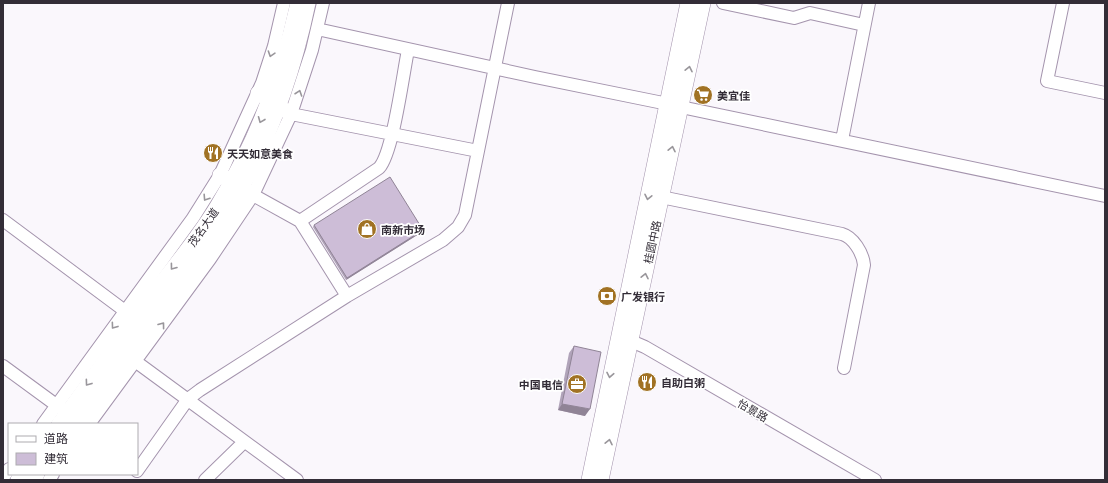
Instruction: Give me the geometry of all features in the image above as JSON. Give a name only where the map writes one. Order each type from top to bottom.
[{"type":"main road","name":"茂名大道","points":[[298,3],[305,26]]},
{"type":"main road","name":"茂名大道","points":[[269,100],[305,26],[308,3]]},
{"type":"main road","name":"桂圆中路","points":[[589,480],[661,197],[688,3]]},
{"type":"main road","name":"桂圆中路","points":[[601,480],[625,339],[674,106],[703,3]]},
{"type":"main road","name":"茂名大道","points":[[135,319],[200,253],[256,149],[269,100],[282,40],[305,26]]},
{"type":"main road","points":[[269,100],[291,114]]},
{"type":"main road","name":"茂名大道","points":[[200,253],[195,227],[236,185]]},
{"type":"main road","name":"茂名大道","points":[[70,418],[100,399],[125,353],[135,319],[157,279],[200,253]]},
{"type":"main road","name":"茂名大道","points":[[70,418],[94,364],[125,353]]},
{"type":"street","points":[[282,40],[284,3]]},
{"type":"street","points":[[323,3],[305,26],[291,114],[256,149],[236,185],[300,221],[347,296]]},
{"type":"street","points":[[138,470],[188,400],[200,390],[347,296],[443,240],[458,227],[465,215],[508,3]]},
{"type":"street","points":[[723,3],[794,18],[810,13],[864,25]]},
{"type":"street","points":[[842,140],[869,3]]},
{"type":"street","points":[[1063,3],[1047,81],[1105,93]]},
{"type":"street","points":[[305,26],[494,69],[842,140],[1105,196]]},
{"type":"street","points":[[300,221],[379,168],[386,157],[392,134],[408,50]]},
{"type":"street","points":[[291,114],[478,152]]},
{"type":"street","points":[[661,197],[842,234],[851,238],[861,255],[864,265],[844,368]]},
{"type":"street","points":[[3,220],[135,319],[94,364]]},
{"type":"street","points":[[157,279],[195,227]]},
{"type":"street","points":[[200,253],[125,353],[297,480]]},
{"type":"street","name":"怡景路","points":[[625,339],[645,347],[875,480]]},
{"type":"street","points":[[3,366],[70,418]]},
{"type":"street","points":[[48,423],[70,418]]},
{"type":"street","points":[[205,480],[244,442]]},
{"type":"building","name":"南新市场","points":[[390,177],[423,230],[347,278],[314,225]]},
{"type":"building","name":"中国电信","points":[[574,346],[601,352],[590,409],[562,404]]},
{"type":"place","name":"美宜佳","points":[[703,95]]},
{"type":"place","name":"天天如意美食","points":[[213,153]]},
{"type":"place","name":"南新市场","points":[[367,229]]},
{"type":"place","name":"广发银行","points":[[607,296]]},
{"type":"place","name":"自助白粥","points":[[647,382]]},
{"type":"place","name":"中国电信","points":[[577,384]]}]
